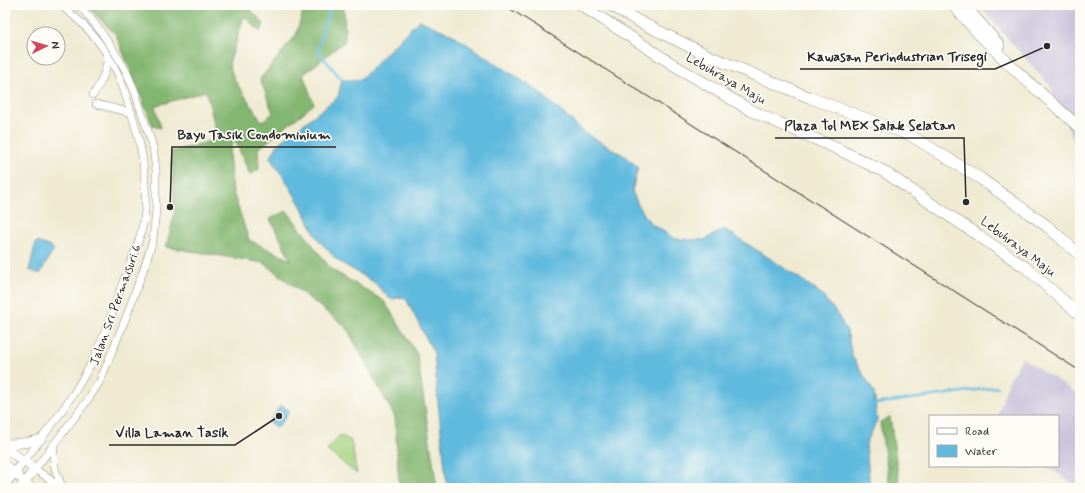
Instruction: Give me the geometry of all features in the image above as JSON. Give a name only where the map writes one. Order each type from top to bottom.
[{"type":"highway","name":"Lebuhraya Maju","points":[[581,5],[677,67],[752,111],[883,171],[1025,267],[1080,315]]},
{"type":"highway","name":"Lebuhraya Maju","points":[[611,5],[638,21],[709,56],[811,98],[910,135],[981,179],[1047,226],[1080,255]]},
{"type":"highway","points":[[953,5],[1014,69],[1080,128]]},
{"type":"highway","points":[[964,5],[1026,73],[1080,119]]},
{"type":"main road","points":[[5,444],[20,444],[41,439]]},
{"type":"main road","points":[[5,448],[35,469],[22,485],[15,473],[5,465]]},
{"type":"main road","points":[[5,484],[24,461]]},
{"type":"street","name":"Jalan Sri Permaisuri 6","points":[[24,461],[78,386],[95,355],[138,243],[145,211],[145,183],[142,149],[124,85],[108,56],[92,35],[80,21],[60,5]]},
{"type":"street","name":"Jalan Sri Permaisuri 6","points":[[35,469],[88,401],[100,381],[143,272],[153,240],[156,210],[156,170],[153,147],[135,92],[126,71],[114,51],[99,29],[86,13],[77,5]]},
{"type":"street","points":[[93,95],[104,78],[108,56]]},
{"type":"street","points":[[126,71],[124,85],[135,92]]},
{"type":"street","points":[[96,104],[132,113]]},
{"type":"street","points":[[54,444],[52,457],[55,471],[62,488]]},
{"type":"street","points":[[35,469],[62,488]]},
{"type":"street","points":[[22,485],[33,488]]},
{"type":"shaded area","points":[[978,5],[1080,5],[1080,154],[1051,87]]},
{"type":"shaded area","points":[[1022,358],[1080,395],[1080,488],[1048,467],[1059,467],[1059,415],[997,415],[1010,378]]},
{"type":"green space","points":[[86,5],[251,5],[250,9],[264,24],[260,32],[244,16],[229,64],[234,79],[262,122],[273,113],[260,79],[296,35],[305,5],[344,5],[345,41],[303,75],[314,104],[258,149],[259,169],[250,175],[234,138],[229,154],[233,192],[249,240],[291,260],[270,219],[287,211],[331,269],[384,301],[417,354],[437,488],[399,488],[395,417],[346,327],[264,263],[166,247],[175,212],[171,152],[218,139],[206,91],[155,106],[161,128],[153,126],[116,35]]},
{"type":"green space","points":[[890,417],[900,488],[890,488],[880,422]]},
{"type":"green space","points":[[340,435],[351,441],[357,474],[327,450]]},
{"type":"water","points":[[419,20],[453,35],[538,91],[585,133],[623,155],[638,167],[632,191],[638,205],[650,223],[675,239],[704,240],[724,229],[819,292],[836,312],[847,331],[852,356],[874,392],[877,420],[866,444],[870,488],[447,488],[434,353],[405,297],[390,299],[375,283],[337,260],[318,239],[300,204],[270,158],[279,143],[338,97],[342,80],[360,80]]},
{"type":"water","points":[[36,242],[54,249],[40,274],[29,270]]},
{"type":"water","points":[[281,405],[290,411],[277,428],[269,422]]},
{"type":"waterway","points":[[332,5],[324,25],[318,51],[342,80]]},
{"type":"waterway","points":[[875,404],[998,387]]},
{"type":"tram line","points":[[504,5],[1080,371]]},
{"type":"place","name":"Kawasan Perindustrian Trisegi","points":[[1047,46]]},
{"type":"place","name":"Plaza Tol MEX Salak Selatan","points":[[966,202]]},
{"type":"place","name":"Bayu Tasik Condominium","points":[[170,207]]},
{"type":"place","name":"Villa Laman Tasik","points":[[279,416]]}]
